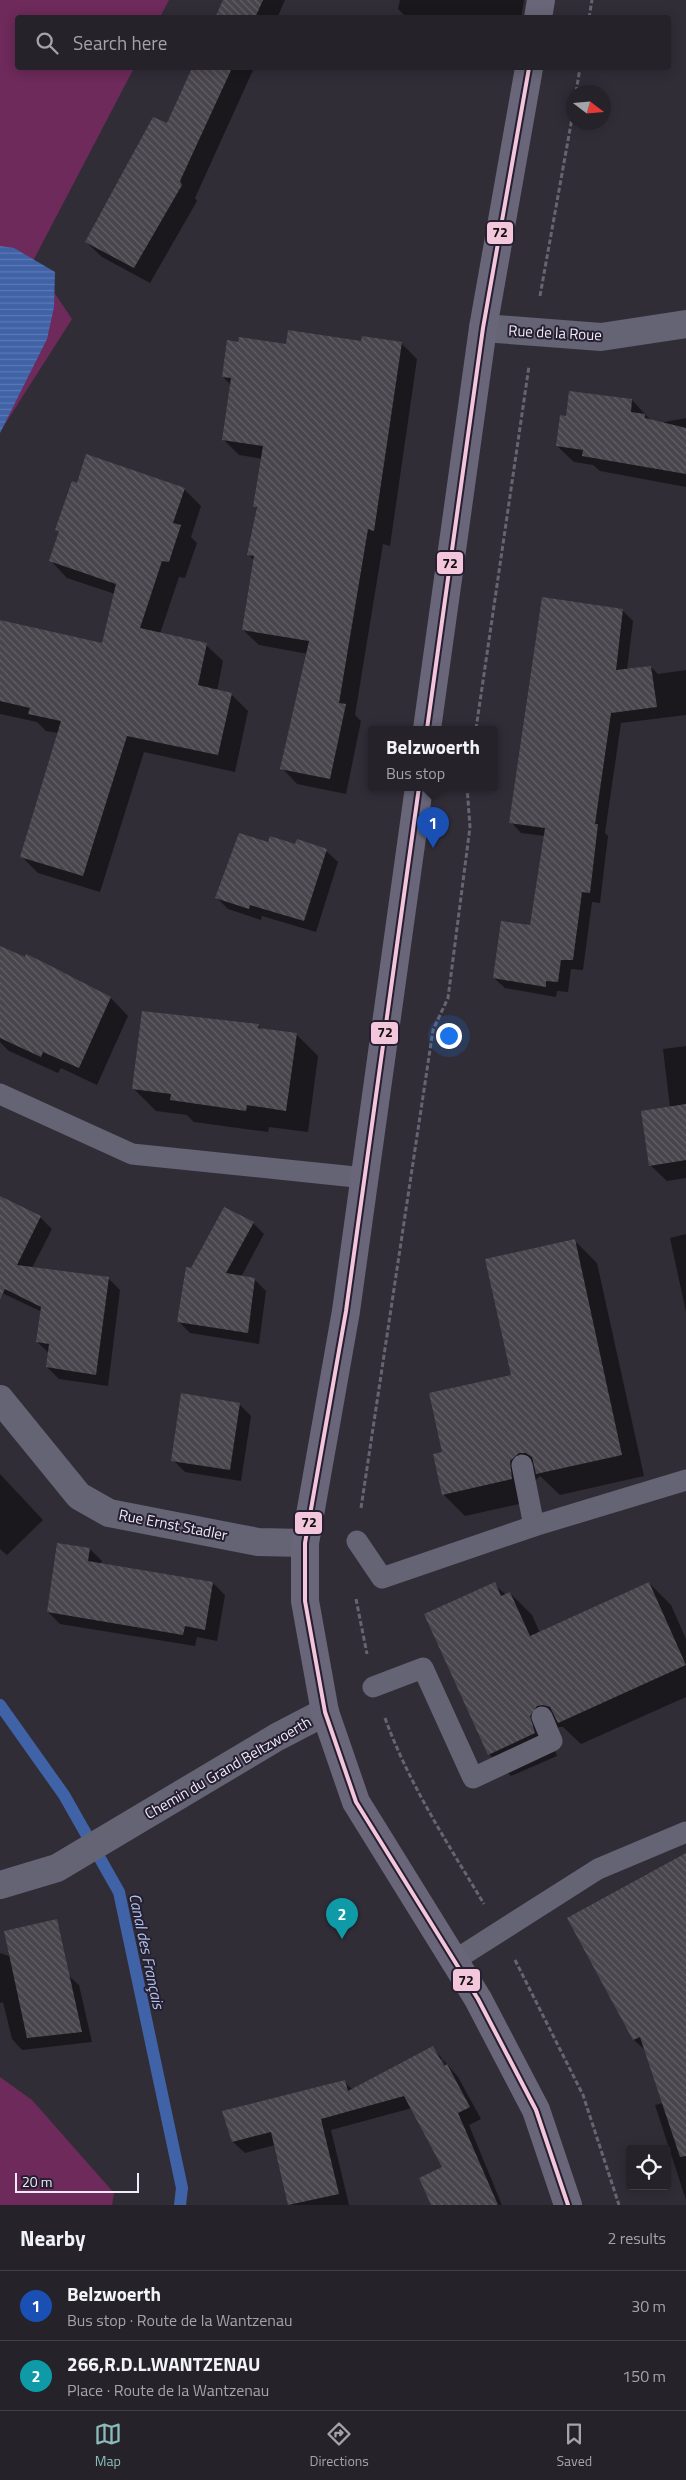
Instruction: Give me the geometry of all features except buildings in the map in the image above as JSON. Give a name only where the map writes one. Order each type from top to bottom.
[{"type":"main road","points":[[538,15],[541,0]]},
{"type":"main road","points":[[427,726],[483,328],[529,70]]},
{"type":"main road","points":[[418,791],[346,1311],[305,1542],[305,1601],[325,1712],[356,1802],[478,1999],[536,2110],[568,2205]]},
{"type":"street","name":"Rue de la Roue","points":[[483,328],[601,337],[686,324]]},
{"type":"street","name":"Rue Ernst Stadler","points":[[0,1399],[79,1496],[109,1513],[258,1542],[305,1542]]},
{"type":"street","name":"Chemin du Grand Beltzwoerth","points":[[0,1885],[57,1868],[277,1737],[325,1712]]},
{"type":"lane","points":[[0,1094],[132,1154],[365,1178]]},
{"type":"lane","points":[[522,1465],[534,1526]]},
{"type":"lane","points":[[357,1541],[382,1578],[534,1526],[686,1480]]},
{"type":"lane","points":[[373,1687],[423,1668],[473,1778],[552,1741],[542,1716]]},
{"type":"lane","points":[[455,1960],[598,1868],[686,1832]]},
{"type":"path","points":[[590,15],[592,0]]},
{"type":"path","points":[[577,85],[580,70]]},
{"type":"path","points":[[550,298],[540,298],[570,130]]},
{"type":"path","points":[[476,726],[530,356]]},
{"type":"path","points":[[467,791],[470,827],[448,998],[434,1030],[357,1541],[356,1599],[373,1687],[393,1739],[431,1814],[500,1931],[558,2042],[583,2095],[619,2205]]},
{"type":"shaded area","points":[[0,0],[169,0],[161,15],[15,15],[15,70],[133,70],[33,261],[72,319],[0,432]]},
{"type":"shaded area","points":[[0,2077],[32,2100],[114,2193],[112,2205],[0,2205]]},
{"type":"water","points":[[0,246],[14,248],[55,272],[54,307],[47,339],[0,433]]},
{"type":"waterway","name":"Canal des Français","points":[[0,1705],[64,1795],[119,1892],[182,2188],[180,2205]]},
{"type":"transit line","name":"72","points":[[427,726],[483,328],[529,70]]},
{"type":"transit line","name":"72","points":[[418,791],[346,1311],[305,1543],[305,1601],[325,1712],[356,1802],[478,1999],[536,2110],[568,2205]]},
{"type":"place","name":"Belzwoerth","points":[[433,848]]},
{"type":"place","name":"266,R.D.L.WANTZENAU","points":[[342,1939]]}]
